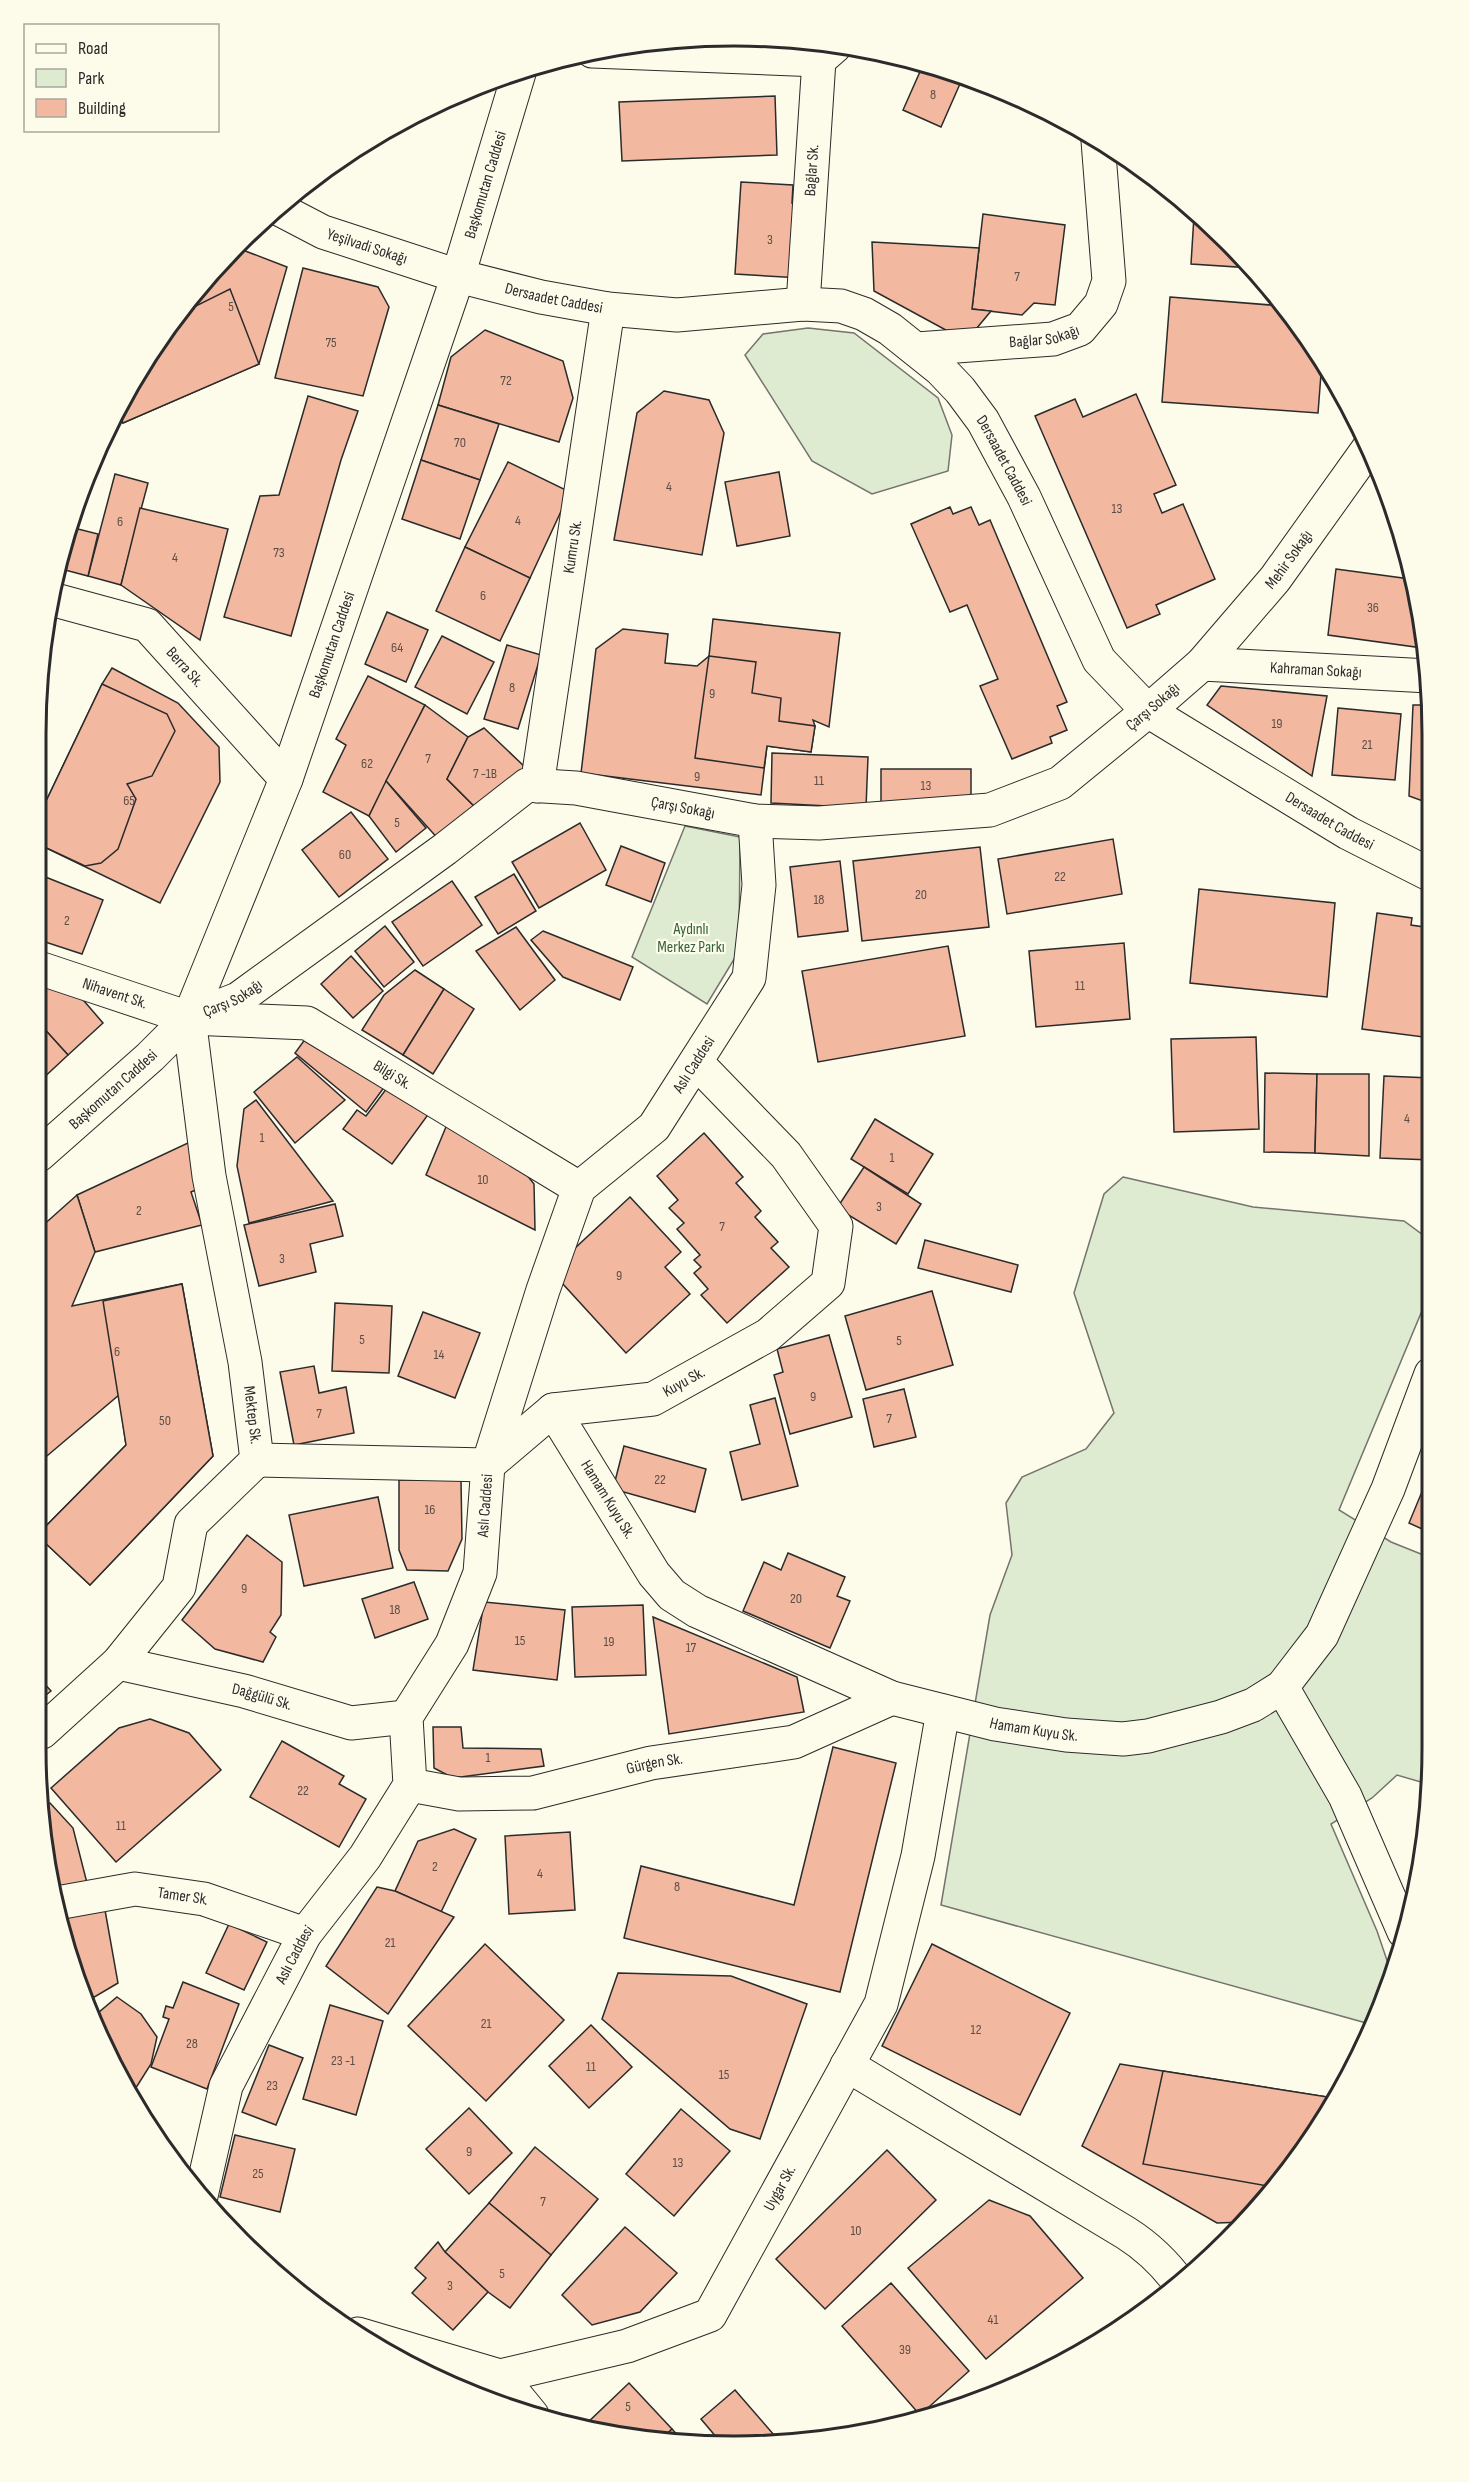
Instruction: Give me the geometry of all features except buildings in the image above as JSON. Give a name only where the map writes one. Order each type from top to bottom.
[{"type":"street","points":[[651,51],[827,53]]},
{"type":"street","name":"Bağlar Sk.","points":[[803,304],[827,53]]},
{"type":"street","name":"Başkomutan Caddesi","points":[[46,1149],[150,1057],[189,1018],[286,778],[458,276],[516,82]]},
{"type":"street","name":"Bağlar Sokağı","points":[[917,349],[1053,339],[1080,329],[1101,304],[1108,281],[1099,151]]},
{"type":"street","name":"Yeşilvadi Sokağı","points":[[286,213],[323,232],[458,276]]},
{"type":"street","name":"Dersaadet Caddesi","points":[[458,276],[541,297],[608,309],[677,315],[803,304],[841,306],[864,314],[917,349],[960,390],[984,421],[1024,497],[1099,660],[1148,711],[1348,833],[1422,870]]},
{"type":"street","name":"Kumru Sk.","points":[[537,786],[608,309]]},
{"type":"street","name":"Mehir Sokağı","points":[[1202,664],[1275,579],[1363,456]]},
{"type":"street","name":"Berra Sk.","points":[[60,601],[147,625],[286,778]]},
{"type":"street","name":"Çarşı Sokağı","points":[[189,1018],[238,999],[445,849],[526,785],[576,788],[755,821],[819,823],[990,810],[1060,783],[1202,664]]},
{"type":"street","name":"Kahraman Sokağı","points":[[1202,664],[1420,675]]},
{"type":"street","name":"Aslı Caddesi","points":[[406,1717],[452,1644],[480,1573],[488,1465],[543,1290],[579,1188],[654,1127],[749,978],[759,885],[755,821]]},
{"type":"street","name":"Nihavent Sk.","points":[[46,971],[189,1018]]},
{"type":"street","name":"Bilgi Sk.","points":[[189,1018],[307,1023],[579,1188]]},
{"type":"street","name":"Mektep Sk.","points":[[46,1728],[118,1663],[178,1587],[191,1524],[258,1460],[245,1362],[209,1176],[189,1018]]},
{"type":"street","name":"Kuyu Sk.","points":[[553,1410],[653,1399],[768,1335],[828,1283],[836,1226],[786,1155],[696,1062]]},
{"type":"street","name":"Hamam Kuyu Sk.","points":[[553,1410],[632,1542],[654,1574],[672,1595],[698,1611],[892,1698],[1007,1726],[1066,1735],[1123,1738],[1148,1736],[1221,1717],[1253,1706],[1282,1687],[1323,1635],[1388,1489],[1422,1398]]},
{"type":"street","points":[[258,1460],[488,1465],[553,1410]]},
{"type":"street","name":"Dağgülü Sk.","points":[[118,1663],[244,1691],[351,1723],[406,1717]]},
{"type":"street","points":[[1282,1687],[1345,1796],[1400,1922]]},
{"type":"street","name":"Gürgen Sk.","points":[[410,1785],[459,1794],[533,1792],[651,1763],[794,1742],[892,1698]]},
{"type":"street","name":"Uygar Sk.","points":[[392,2344],[500,2376],[627,2346],[710,2315],[881,2004],[918,1856],[943,1711]]},
{"type":"street","points":[[406,1717],[410,1785]]},
{"type":"street","name":"Aslı Caddesi","points":[[204,2184],[226,2086],[305,1934],[365,1857],[410,1785]]},
{"type":"street","name":"Tamer Sk.","points":[[64,1902],[135,1888],[204,1899],[305,1934]]},
{"type":"street","points":[[847,2065],[1134,2238],[1149,2248],[1166,2264],[1174,2276]]},
{"type":"street","points":[[500,2376],[521,2401]]},
{"type":"green space","points":[[808,328],[854,333],[938,398],[952,435],[948,471],[872,494],[812,461],[745,355],[763,334]]},
{"type":"green space","name":"Aydınlı Merkez Parkı","points":[[685,826],[740,837],[739,951],[707,1004],[632,957]]},
{"type":"green space","points":[[1123,1177],[1253,1207],[1404,1221],[1422,1234],[1422,1311],[1339,1510],[1391,1542],[1422,1554],[1421,1782],[1397,1775],[1372,1798],[1331,1824],[1377,1931],[1388,1963],[1365,2023],[941,1905],[990,1615],[1012,1555],[1006,1503],[1022,1477],[1086,1449],[1114,1413],[1074,1293],[1104,1194]]}]
